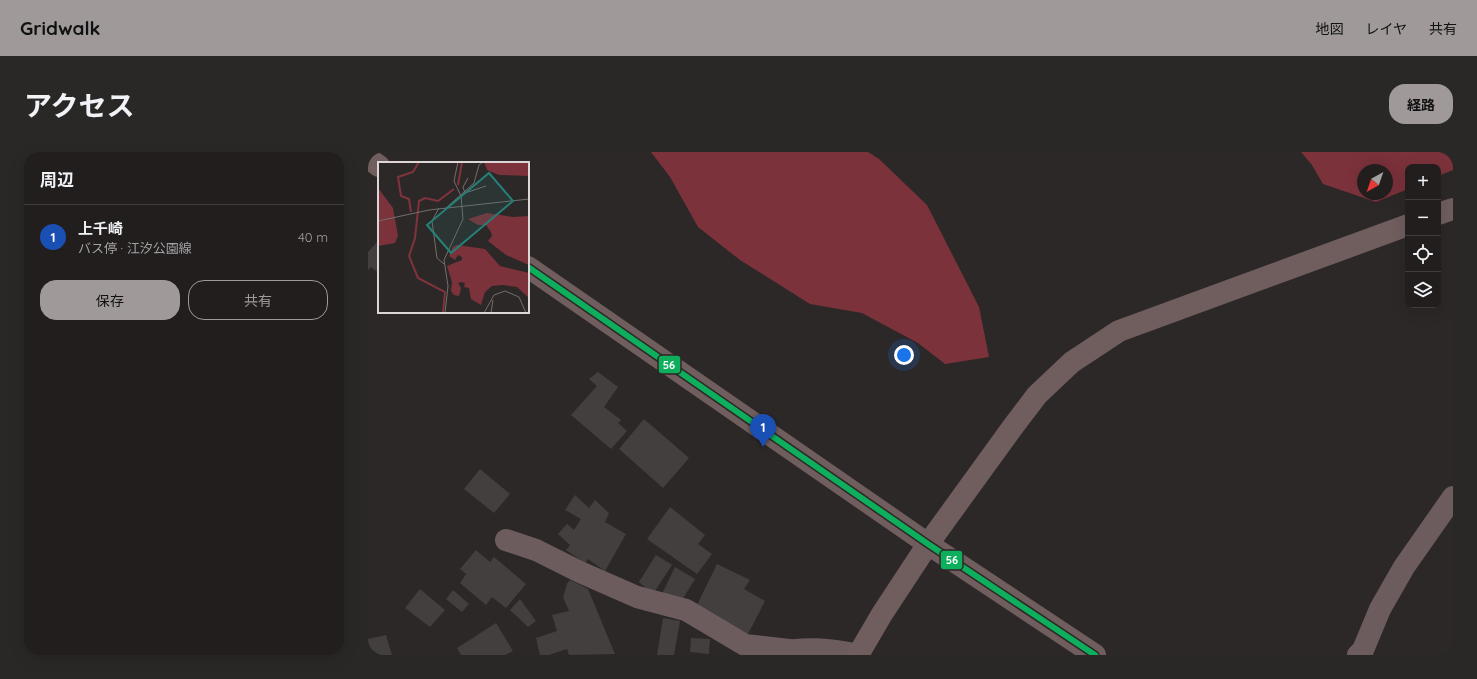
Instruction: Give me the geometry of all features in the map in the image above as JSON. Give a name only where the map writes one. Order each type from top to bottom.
[{"type":"street","points":[[368,158],[378,165]]},
{"type":"street","points":[[1441,213],[1453,209]]},
{"type":"street","points":[[506,540],[536,550],[580,572],[637,597],[686,610],[744,645],[784,653],[840,651],[858,655],[882,614],[928,544],[1037,395],[1072,362],[1119,331],[1405,226]]},
{"type":"street","points":[[529,268],[928,544],[1096,655]]},
{"type":"street","points":[[1358,655],[1363,650],[1380,609],[1404,567],[1453,497]]},
{"type":"shaded area","points":[[651,152],[868,152],[879,159],[927,205],[979,307],[989,357],[945,364],[918,343],[862,313],[810,304],[740,260],[698,227],[670,177]]},
{"type":"shaded area","points":[[1301,152],[1453,152],[1453,170],[1441,175],[1441,164],[1405,164],[1405,190],[1393,195],[1393,164],[1357,164],[1357,196],[1323,184],[1312,165]]},
{"type":"shaded area","points":[[1370,200],[1381,200],[1376,202]]},
{"type":"building","points":[[378,241],[378,272],[371,267],[368,270],[368,252]]},
{"type":"building","points":[[598,372],[618,387],[604,407],[621,420],[618,423],[627,431],[611,449],[571,415],[597,386],[589,379]]},
{"type":"building","points":[[644,419],[689,458],[663,488],[619,449]]},
{"type":"building","points":[[480,469],[510,494],[494,513],[464,489]]},
{"type":"building","points":[[575,495],[589,508],[595,500],[609,513],[605,522],[626,534],[605,571],[588,559],[585,563],[566,550],[570,545],[558,534],[567,524],[574,530],[581,519],[565,510]]},
{"type":"building","points":[[670,507],[705,535],[698,544],[712,554],[697,574],[647,539]]},
{"type":"building","points":[[476,550],[490,562],[494,557],[526,584],[506,608],[492,597],[486,605],[460,583],[466,574],[460,569]]},
{"type":"building","points":[[656,555],[672,565],[653,594],[639,582]]},
{"type":"building","points":[[717,564],[750,580],[744,589],[765,601],[748,634],[696,607]]},
{"type":"building","points":[[675,567],[695,579],[682,600],[677,596],[674,600],[662,594]]},
{"type":"building","points":[[570,580],[588,589],[615,654],[569,655],[567,649],[549,655],[540,655],[536,638],[557,631],[552,615],[569,611],[563,597],[567,584]]},
{"type":"building","points":[[420,589],[445,610],[430,627],[405,608]]},
{"type":"building","points":[[453,590],[469,604],[462,612],[446,599]]},
{"type":"building","points":[[520,599],[536,621],[528,627],[510,610]]},
{"type":"building","points":[[663,618],[680,621],[674,655],[657,655]]},
{"type":"building","points":[[496,623],[513,651],[505,655],[461,655],[457,648]]},
{"type":"building","points":[[386,635],[392,655],[368,655],[368,639]]},
{"type":"building","points":[[691,638],[710,639],[709,654],[690,652]]},
{"type":"transit line","name":"56","points":[[529,268],[928,544],[1095,655]]},
{"type":"place","name":"上千崎","points":[[763,447]]}]
